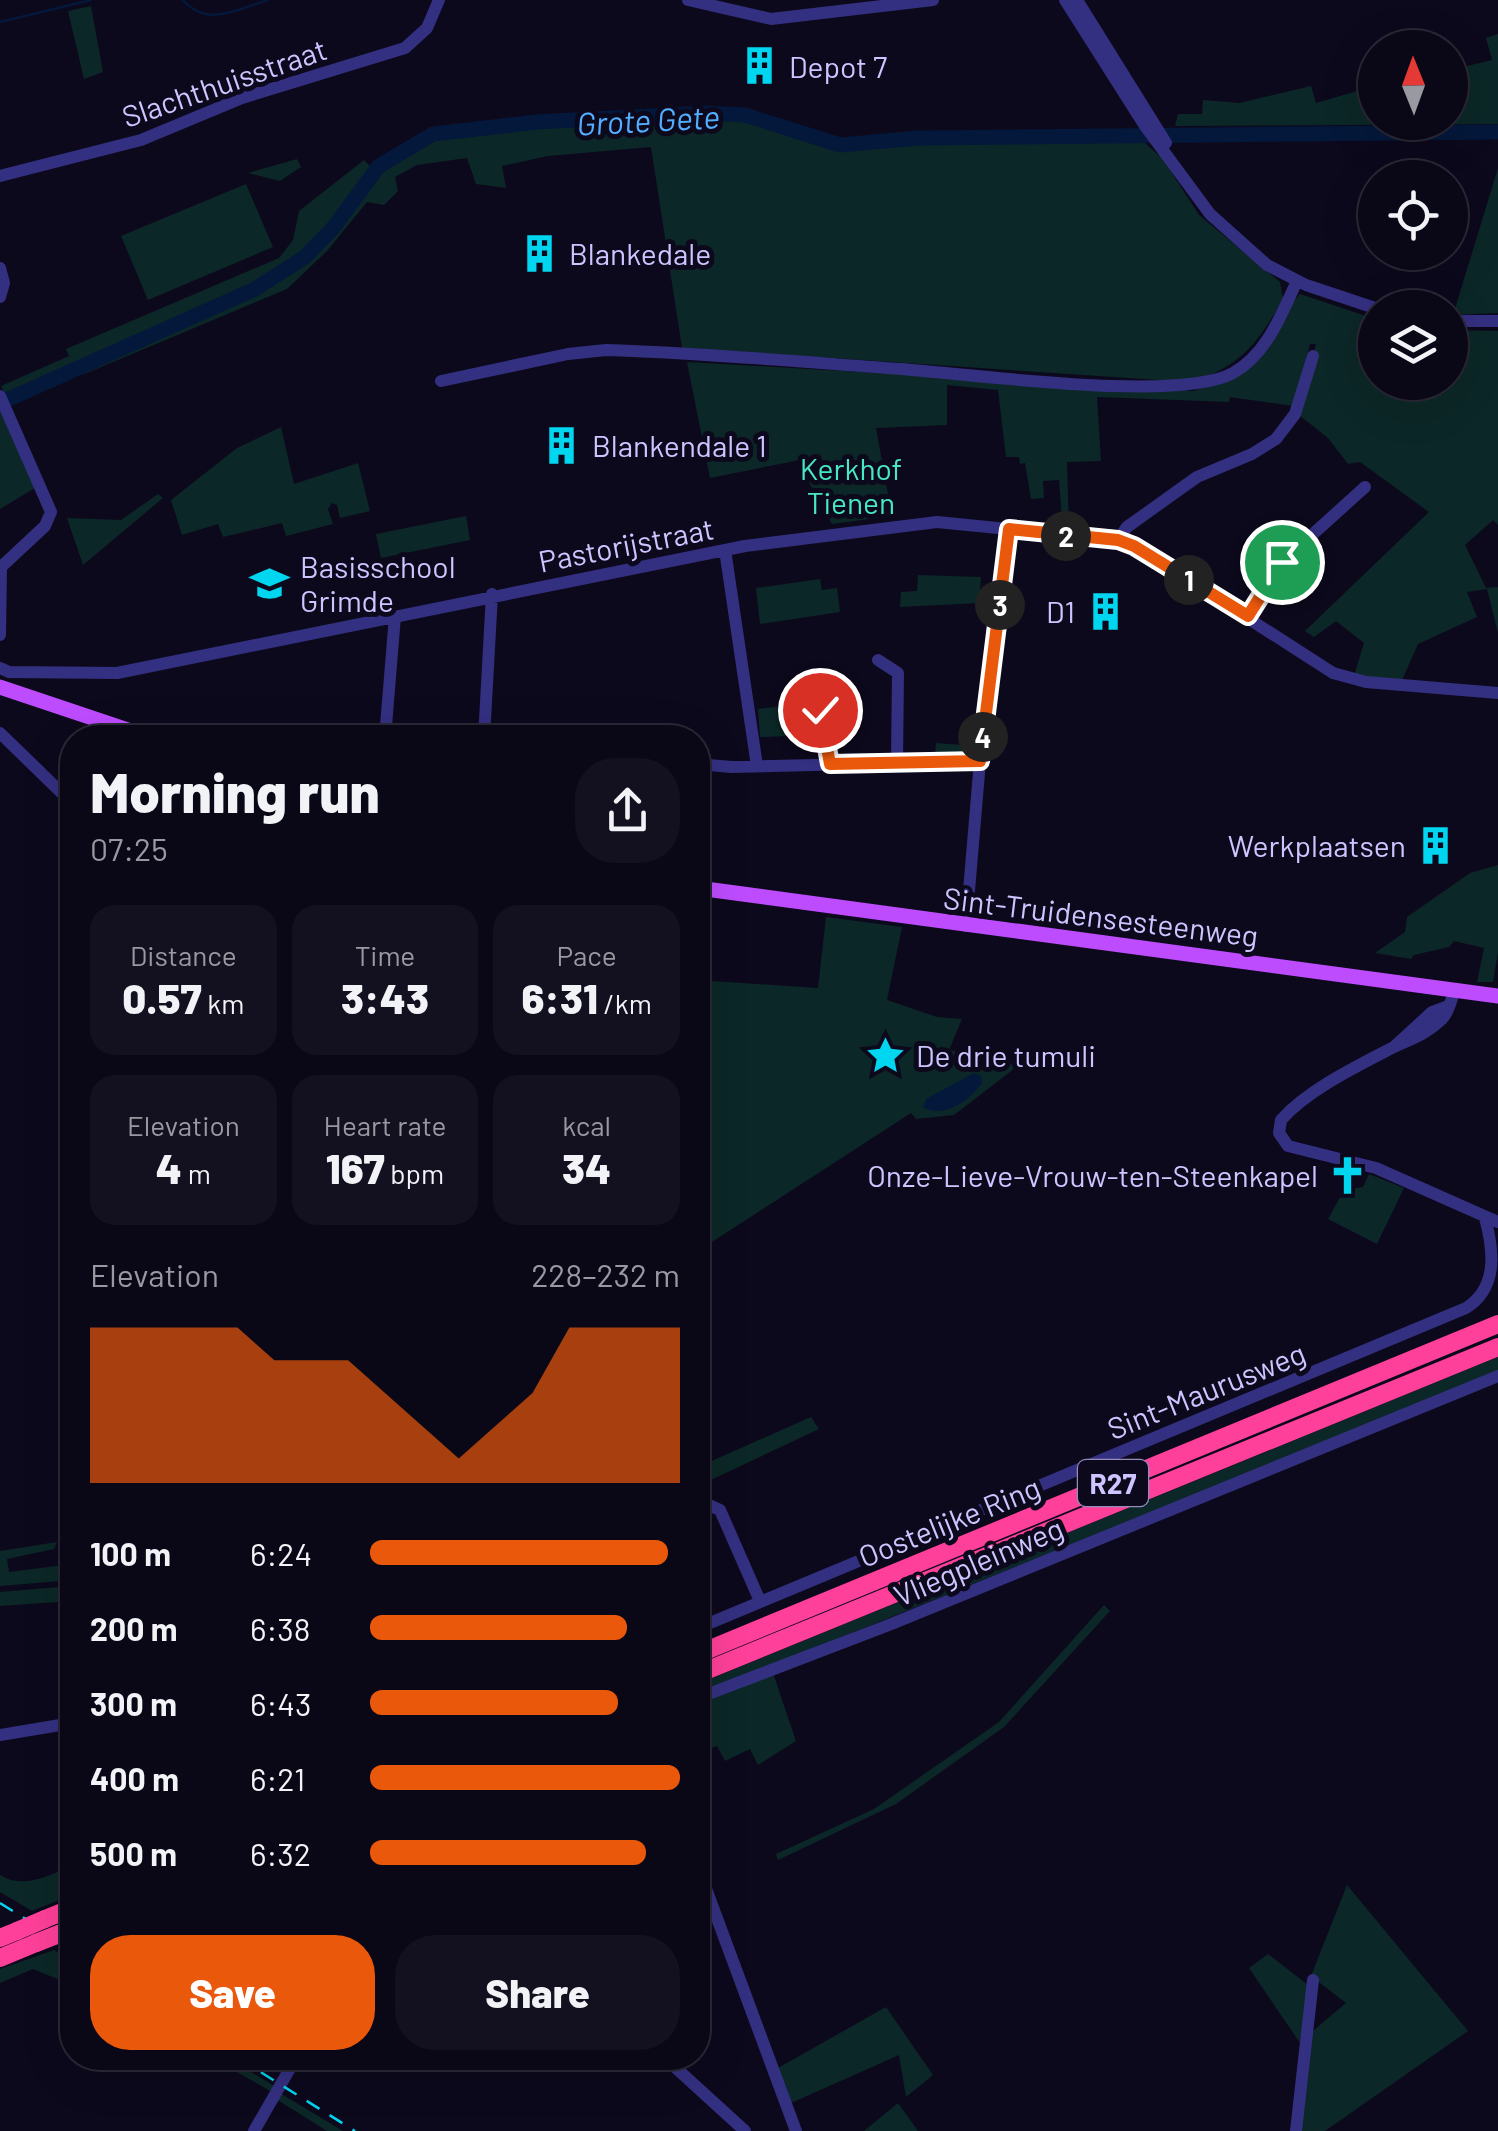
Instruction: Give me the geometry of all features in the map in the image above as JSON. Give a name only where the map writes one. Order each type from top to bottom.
[{"type":"highway","name":"Oostelijke Ring","points":[[710,1649],[1498,1324]]},
{"type":"highway","name":"Oostelijke Ring","points":[[710,1669],[1498,1347]]},
{"type":"highway","points":[[8,1934],[60,1913]]},
{"type":"highway","points":[[0,1958],[60,1933]]},
{"type":"main road","points":[[0,687],[113,725]]},
{"type":"main road","name":"Sint-Truidensesteenweg","points":[[710,890],[1451,998],[1498,996]]},
{"type":"street","name":"Slachthuisstraat","points":[[0,176],[140,140],[242,98],[406,48],[427,28],[439,0]]},
{"type":"street","points":[[688,0],[772,18],[934,0]]},
{"type":"street","points":[[1065,0],[1151,126]]},
{"type":"street","points":[[1077,0],[1164,147],[1210,214],[1252,254],[1297,281],[1358,302]]},
{"type":"street","points":[[0,268],[4,282],[0,296]]},
{"type":"street","points":[[441,380],[606,350],[1194,386],[1234,372],[1264,346],[1297,281]]},
{"type":"street","points":[[1468,321],[1498,321]]},
{"type":"street","points":[[1118,540],[1127,527],[1197,477],[1252,454],[1276,439],[1295,414],[1313,356]]},
{"type":"street","points":[[0,636],[1,567],[45,526],[51,512],[2,401]]},
{"type":"street","points":[[1248,616],[1282,562],[1365,486]]},
{"type":"street","name":"Pastorijstraat","points":[[0,668],[8,672],[117,673],[492,594],[726,550],[937,522],[1118,540],[1248,616],[1333,673],[1351,680],[1498,693]]},
{"type":"street","points":[[966,926],[980,761],[1009,529]]},
{"type":"street","points":[[726,550],[757,766]]},
{"type":"street","points":[[485,725],[492,594]]},
{"type":"street","points":[[386,725],[395,616]]},
{"type":"street","points":[[878,660],[898,673],[897,762]]},
{"type":"street","points":[[820,710],[830,764]]},
{"type":"street","points":[[0,732],[60,792]]},
{"type":"street","points":[[710,764],[980,761]]},
{"type":"street","points":[[1451,998],[1394,1046],[1283,1116],[1280,1138],[1294,1148],[1376,1168],[1492,1220]]},
{"type":"street","name":"Sint-Maurusweg","points":[[710,1623],[1466,1308],[1478,1301],[1491,1276],[1492,1220]]},
{"type":"street","name":"Vliegpleinweg","points":[[710,1693],[889,1626],[1498,1376]]},
{"type":"street","points":[[710,1506],[722,1512],[760,1601]]},
{"type":"street","points":[[0,1735],[60,1725]]},
{"type":"street","points":[[710,1899],[796,2131]]},
{"type":"street","points":[[1296,2131],[1314,1980]]},
{"type":"street","points":[[254,2131],[289,2070]]},
{"type":"street","points":[[678,2070],[746,2131]]},
{"type":"green space","points":[[91,6],[103,72],[84,79],[68,11]]},
{"type":"green space","points":[[1498,34],[1498,124],[1468,124],[1468,66],[1492,60],[1486,38]]},
{"type":"green space","points":[[1311,86],[1316,103],[1358,91],[1358,125],[1175,126],[1178,114],[1202,114],[1203,100],[1240,103]]},
{"type":"green space","points":[[704,113],[745,115],[840,145],[919,138],[1137,136],[1163,159],[1199,215],[1280,282],[1283,299],[1246,352],[1221,370],[1189,382],[682,348],[651,147],[548,156],[502,166],[506,188],[476,184],[467,158],[417,165],[395,177],[398,191],[384,205],[367,202],[327,251],[287,289],[82,375],[78,365],[6,396],[1,386],[69,356],[66,349],[279,258],[293,240],[299,211],[364,160],[370,166],[379,166],[433,134],[537,122]]},
{"type":"green space","points":[[297,159],[301,167],[280,181],[248,173]]},
{"type":"green space","points":[[1498,168],[1498,313],[1468,314],[1468,290],[1461,290]]},
{"type":"green space","points":[[246,184],[273,247],[148,300],[121,236]]},
{"type":"green space","name":"Kerkhof Tienen","points":[[1300,294],[1358,313],[1358,400],[1468,400],[1468,330],[1498,331],[1498,525],[1493,520],[1465,545],[1486,588],[1498,587],[1498,633],[1487,589],[1467,592],[1477,617],[1418,644],[1402,680],[1354,676],[1364,643],[1336,621],[1314,637],[1305,631],[1429,512],[1360,462],[1348,464],[1328,438],[1299,415],[1316,344],[1310,344],[1294,406],[1230,397],[1229,402],[1097,397],[1101,461],[1067,462],[1069,531],[1063,531],[1059,480],[1043,481],[1044,498],[1031,499],[1025,463],[1020,464],[1019,457],[1006,457],[998,390],[947,385],[947,425],[876,428],[892,516],[832,524],[806,477],[822,461],[820,456],[710,478],[687,362],[1193,391],[1227,380]]},
{"type":"green space","points":[[0,411],[35,488],[0,509]]},
{"type":"green space","points":[[281,427],[294,484],[358,463],[370,511],[340,518],[337,505],[332,503],[328,509],[333,524],[286,536],[282,523],[223,537],[218,524],[182,535],[171,500],[237,448]]},
{"type":"green space","points":[[158,494],[163,498],[83,565],[67,518],[121,520]]},
{"type":"green space","points":[[466,516],[470,540],[381,558],[376,534]]},
{"type":"green space","points":[[918,575],[981,577],[979,603],[900,607],[901,592],[917,591]]},
{"type":"green space","points":[[820,579],[822,590],[837,588],[840,612],[760,624],[756,588]]},
{"type":"green space","points":[[806,703],[819,735],[760,737],[758,709]]},
{"type":"green space","points":[[936,743],[975,746],[970,756],[935,756]]},
{"type":"green space","points":[[1498,865],[1498,952],[1493,982],[1477,982],[1484,948],[1454,941],[1449,947],[1411,959],[1375,953],[1405,932],[1407,917],[1470,873]]},
{"type":"green space","points":[[826,917],[902,927],[887,1000],[937,1017],[962,1019],[949,1050],[1019,1065],[954,1115],[916,1119],[911,1113],[710,1243],[710,981],[818,988]]},
{"type":"green space","points":[[1369,1174],[1404,1188],[1377,1244],[1328,1219],[1344,1190],[1363,1187]]},
{"type":"green space","points":[[1498,1357],[1498,1372],[710,1690],[710,1679]]},
{"type":"green space","points":[[811,1417],[819,1429],[710,1480],[710,1462]]},
{"type":"green space","points":[[57,1542],[54,1549],[7,1559],[9,1572],[60,1566],[60,1581],[0,1586],[0,1551]]},
{"type":"green space","points":[[60,1587],[60,1602],[0,1606],[0,1592]]},
{"type":"green space","points":[[1104,1605],[1110,1611],[1004,1727],[896,1804],[778,1860],[776,1854],[874,1809],[999,1722]]},
{"type":"green space","points":[[773,1673],[796,1741],[758,1765],[750,1749],[725,1761],[717,1746],[710,1748],[710,1697]]},
{"type":"green space","points":[[60,1871],[60,1900],[32,1911],[0,1892],[0,1875],[18,1881]]},
{"type":"green space","points":[[1347,1885],[1468,2031],[1325,2131],[1298,2131],[1307,2036],[1346,2003],[1311,1976]]},
{"type":"green space","points":[[54,1950],[60,1954],[60,1980],[33,1969],[0,1983],[0,1969]]},
{"type":"green space","points":[[1268,1954],[1308,1985],[1300,2043],[1249,1968]]},
{"type":"green space","points":[[886,2007],[933,2075],[906,2097],[899,2055],[791,2103],[778,2068]]},
{"type":"green space","points":[[233,2070],[248,2070],[276,2087],[272,2092]]},
{"type":"green space","points":[[280,2093],[343,2131],[327,2131],[276,2099]]},
{"type":"green space","points":[[898,2103],[918,2131],[864,2131]]},
{"type":"water","points":[[974,1073],[981,1076],[982,1083],[963,1102],[939,1111],[923,1107],[926,1099]]},
{"type":"waterway","points":[[0,22],[91,0]]},
{"type":"waterway","points":[[183,0],[192,8],[213,15],[268,0]]},
{"type":"waterway","name":"Grote Gete","points":[[0,403],[255,289],[305,257],[333,228],[379,166],[433,134],[537,122],[705,113],[745,115],[840,145],[919,138],[1498,132]]},
{"type":"railway","points":[[0,1903],[60,1940]]},
{"type":"railway","points":[[257,2070],[355,2131]]},
{"type":"place","name":"Depot 7","points":[[759,66]]},
{"type":"place","name":"Blankedale","points":[[539,253]]},
{"type":"place","name":"Blankendale 1","points":[[562,445]]},
{"type":"place","name":"Basisschool Grimde","points":[[270,583]]},
{"type":"place","name":"D1","points":[[1105,611]]},
{"type":"place","name":"Werkplaatsen","points":[[1436,845]]},
{"type":"place","name":"De drie tumuli","points":[[886,1055]]},
{"type":"place","name":"Onze-Lieve-Vrouw-ten-Steenkapel","points":[[1348,1175]]},
{"type":"route","points":[[820,710],[830,764],[980,761],[1009,529],[1118,540],[1248,616],[1282,562]]}]
